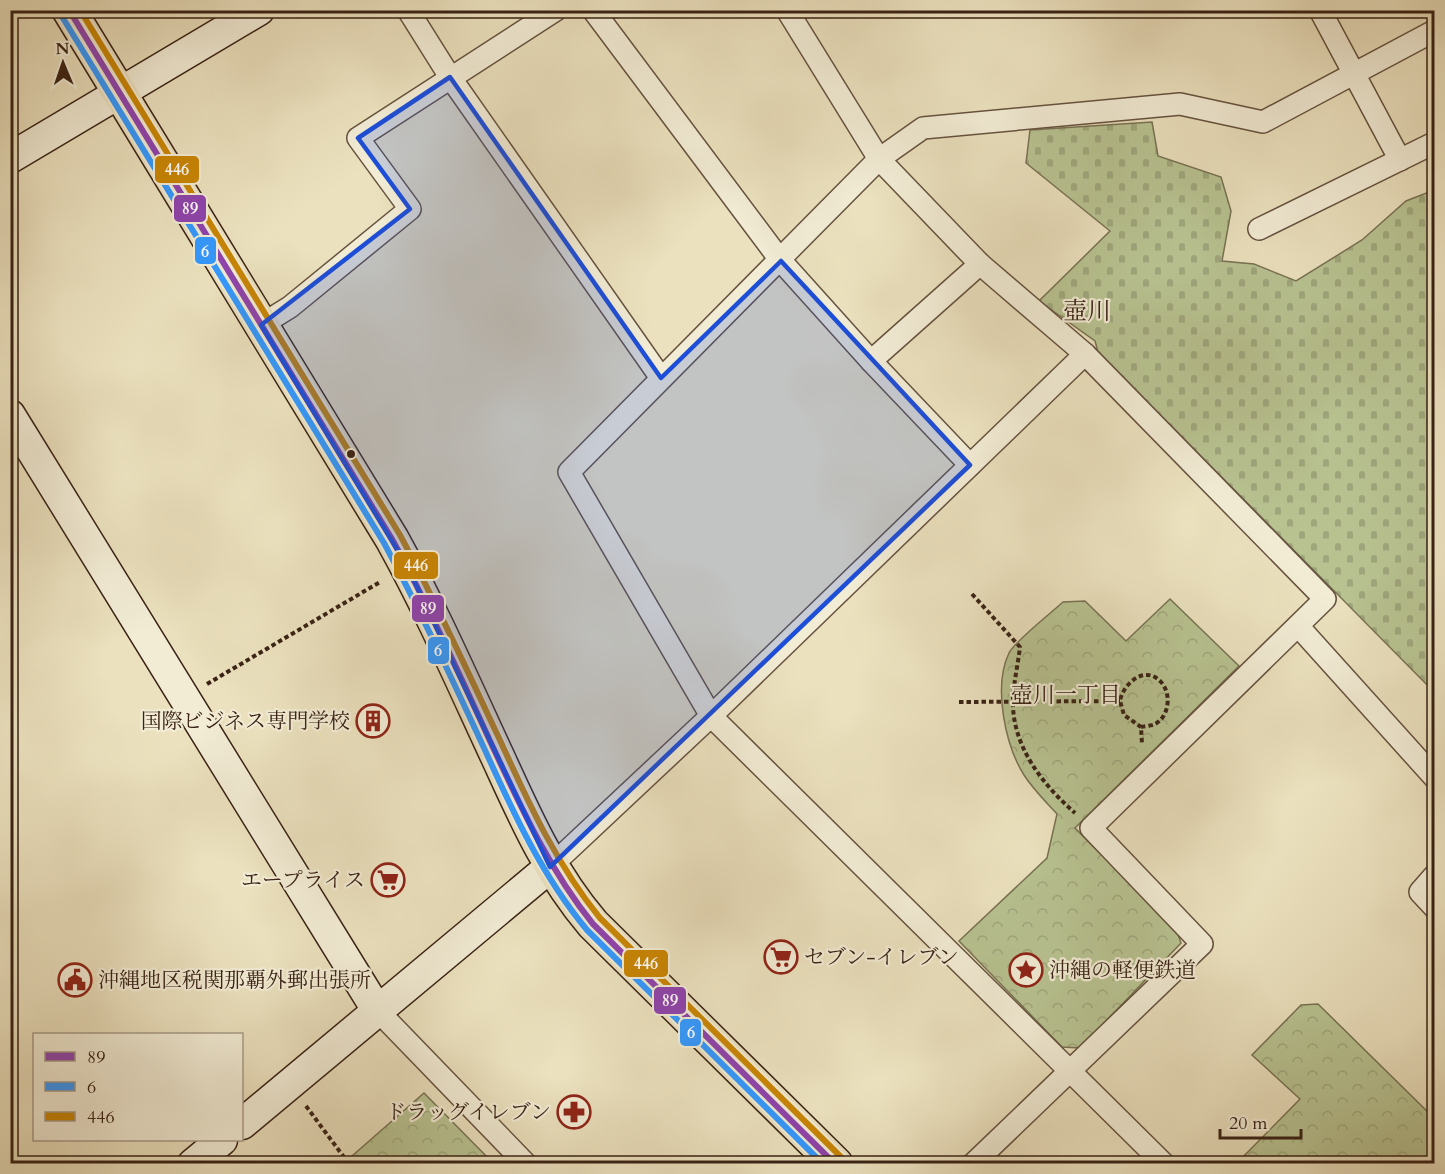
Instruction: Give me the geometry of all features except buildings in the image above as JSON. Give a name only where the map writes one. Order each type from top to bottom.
[{"type":"highway","points":[[69,10],[407,566],[550,867],[593,924],[836,1164]]},
{"type":"street","points":[[10,158],[259,10]]},
{"type":"street","points":[[408,10],[450,77],[661,378]]},
{"type":"street","points":[[261,325],[290,307],[410,209],[358,138],[556,10]]},
{"type":"street","points":[[593,10],[781,261],[871,361],[970,465]]},
{"type":"street","points":[[788,10],[879,159],[980,264],[1085,354],[1325,599],[1299,627],[1091,828],[1202,944],[973,1164]]},
{"type":"street","points":[[1320,10],[1352,74],[1401,160]]},
{"type":"street","points":[[1164,1164],[711,716],[569,472],[781,261],[879,159],[923,128],[1180,104],[1263,122],[1434,31]]},
{"type":"street","points":[[1259,229],[1434,143]]},
{"type":"street","points":[[871,361],[980,264]]},
{"type":"street","points":[[243,1123],[550,867],[711,716],[1085,354]]},
{"type":"street","points":[[10,415],[376,1010],[526,1164]]},
{"type":"street","points":[[1299,627],[1434,777]]},
{"type":"street","points":[[1434,876],[1420,892],[1434,907]]},
{"type":"street","points":[[193,1164],[221,1141]]},
{"type":"path","points":[[199,689],[380,582]]},
{"type":"path","points":[[972,594],[1020,647],[1013,700],[1017,729],[1026,756],[1040,778],[1091,828]]},
{"type":"path","points":[[1150,676],[1161,681],[1166,690],[1167,708],[1163,717],[1154,725],[1141,727],[1124,715],[1120,701],[1122,692],[1128,683],[1137,677],[1150,676]]},
{"type":"path","points":[[959,702],[1120,701]]},
{"type":"path","points":[[1141,727],[1144,778]]},
{"type":"path","points":[[303,1102],[349,1164]]},
{"type":"highlighted area","points":[[450,77],[661,378],[781,261],[970,465],[550,867],[407,566],[261,325],[410,209],[358,138]]},
{"type":"green space","points":[[1152,122],[1158,156],[1221,177],[1231,211],[1222,261],[1254,264],[1296,281],[1362,240],[1406,201],[1434,190],[1434,692],[1098,352],[1095,341],[1039,301],[1110,231],[1026,163],[1030,130]]},
{"type":"green space","points":[[1170,599],[1239,666],[1075,828],[1176,929],[1181,943],[1080,1048],[1062,1047],[959,941],[1047,858],[1057,814],[1024,775],[1011,748],[1003,715],[1004,666],[1009,653],[1018,642],[1063,602],[1085,601],[1126,641]]},
{"type":"green space","points":[[1318,1004],[1434,1118],[1434,1163],[1237,1163],[1300,1099],[1252,1055],[1301,1005]]},
{"type":"green space","points":[[424,1093],[493,1163],[344,1163]]},
{"type":"transit line","name":"89","points":[[69,10],[392,539],[443,639],[524,812],[562,881],[593,924],[835,1164]]},
{"type":"transit line","name":"446","points":[[80,10],[400,535],[426,584],[531,807],[569,875],[600,918],[842,1158]]},
{"type":"transit line","name":"6","points":[[61,15],[384,543],[436,645],[517,819],[556,888],[587,930],[823,1164]]},
{"type":"place","name":"国際ビジネス専門学校","points":[[373,721]]},
{"type":"place","name":"エープライス","points":[[388,880]]},
{"type":"place","name":"セブン-イレブン","points":[[781,957]]},
{"type":"place","name":"沖縄の軽便鉄道","points":[[1026,970]]},
{"type":"place","name":"沖縄地区税関那覇外郵出張所","points":[[75,980]]},
{"type":"place","name":"ドラッグイレブン","points":[[574,1112]]},
{"type":"district","name":"壺川","points":[[1087,311]]},
{"type":"district","name":"壺川一丁目","points":[[1066,695]]}]
